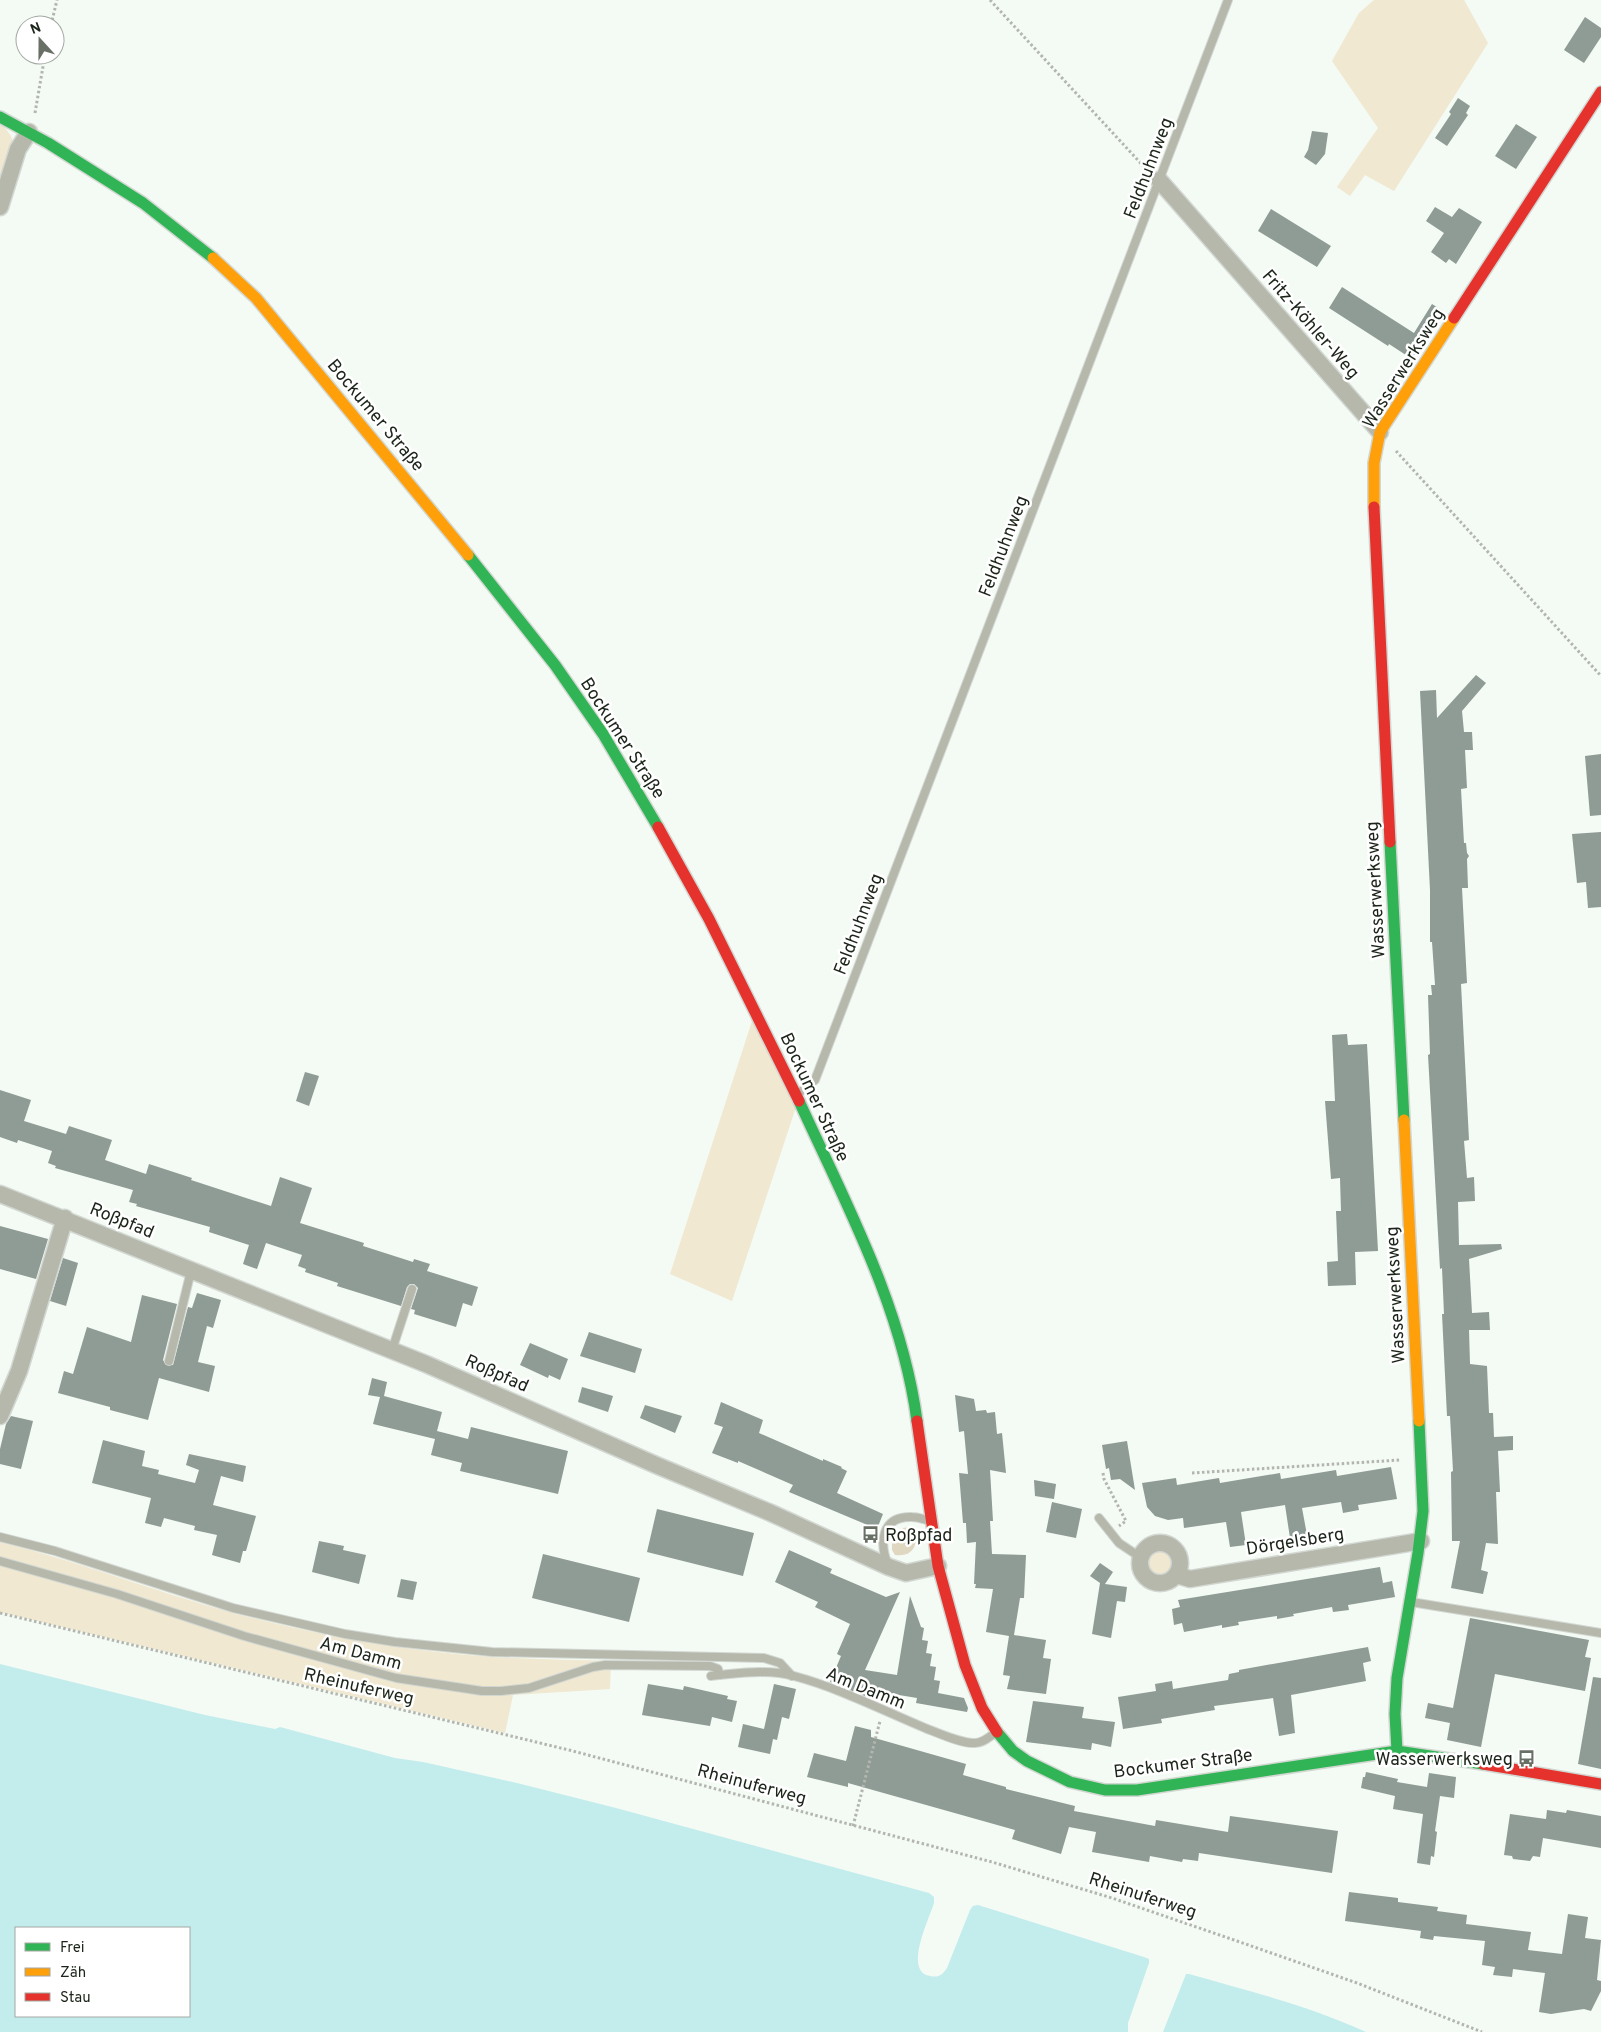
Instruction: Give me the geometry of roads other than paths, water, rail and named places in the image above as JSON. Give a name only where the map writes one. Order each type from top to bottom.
[{"type":"street","name":"Wasserwerksweg","points":[[1397,1751],[1397,1679],[1421,1541],[1423,1511],[1373,487],[1374,463],[1380,432],[1601,92]]},
{"type":"street","name":"Bockumer Straße","points":[[0,117],[29,132],[143,203],[203,248],[256,298],[465,551],[555,665],[613,750],[648,808],[709,919],[796,1095],[859,1232],[888,1305],[912,1385],[930,1521],[938,1566],[965,1664],[982,1708],[996,1732],[1013,1751],[1027,1762],[1070,1782],[1105,1790],[1137,1790],[1397,1751],[1483,1763],[1601,1784]]},
{"type":"street","points":[[0,208],[18,149],[29,132]]},
{"type":"street","name":"Fritz-Köhler-Weg","points":[[1159,180],[1380,432]]},
{"type":"street","name":"Roßpfad","points":[[0,1194],[392,1350],[771,1512],[906,1573],[938,1566]]},
{"type":"street","name":"Roßpfad","points":[[0,1416],[19,1371],[64,1218]]},
{"type":"street","name":"Dörgelsberg","points":[[1140,1557],[1142,1572],[1151,1581],[1165,1582],[1177,1574],[1190,1579],[1421,1541]]},
{"type":"street","points":[[1140,1557],[1150,1545],[1160,1542],[1167,1543],[1174,1547],[1178,1553],[1180,1561],[1177,1574]]},
{"type":"lane","name":"Feldhuhnweg","points":[[796,1095],[815,1080],[1228,0]]},
{"type":"lane","points":[[169,1361],[191,1270]]},
{"type":"lane","points":[[392,1350],[412,1289]]},
{"type":"lane","points":[[889,1566],[884,1554],[883,1540],[885,1529],[895,1520],[912,1516],[930,1521]]},
{"type":"lane","points":[[1099,1518],[1119,1543],[1140,1557]]},
{"type":"lane","points":[[0,1537],[87,1561],[233,1608],[346,1634],[394,1642],[492,1652],[764,1658],[780,1663],[792,1676]]},
{"type":"lane","name":"Am Damm","points":[[0,1561],[118,1594],[253,1639],[396,1678],[482,1691],[521,1689],[541,1685],[605,1665],[710,1666],[718,1669],[715,1675],[778,1674],[792,1676],[834,1690],[940,1734],[973,1744],[980,1743],[996,1732]]},
{"type":"lane","points":[[1409,1602],[1601,1633]]},
{"type":"water","points":[[0,1664],[205,1715],[275,1729],[280,1727],[395,1758],[423,1762],[517,1783],[929,1893],[934,1897],[934,1903],[923,1932],[918,1955],[922,1972],[930,1976],[936,1977],[947,1968],[970,1910],[973,1906],[978,1905],[1144,1957],[1149,1959],[1149,1963],[1128,2023],[1128,2032],[0,2032]]},
{"type":"water","points":[[1186,1974],[1323,2014],[1366,2032],[1163,2032]]},
{"type":"place","name":"Roßpfad","points":[[871,1535]]},
{"type":"place","name":"Wasserwerksweg","points":[[1527,1759]]}]
